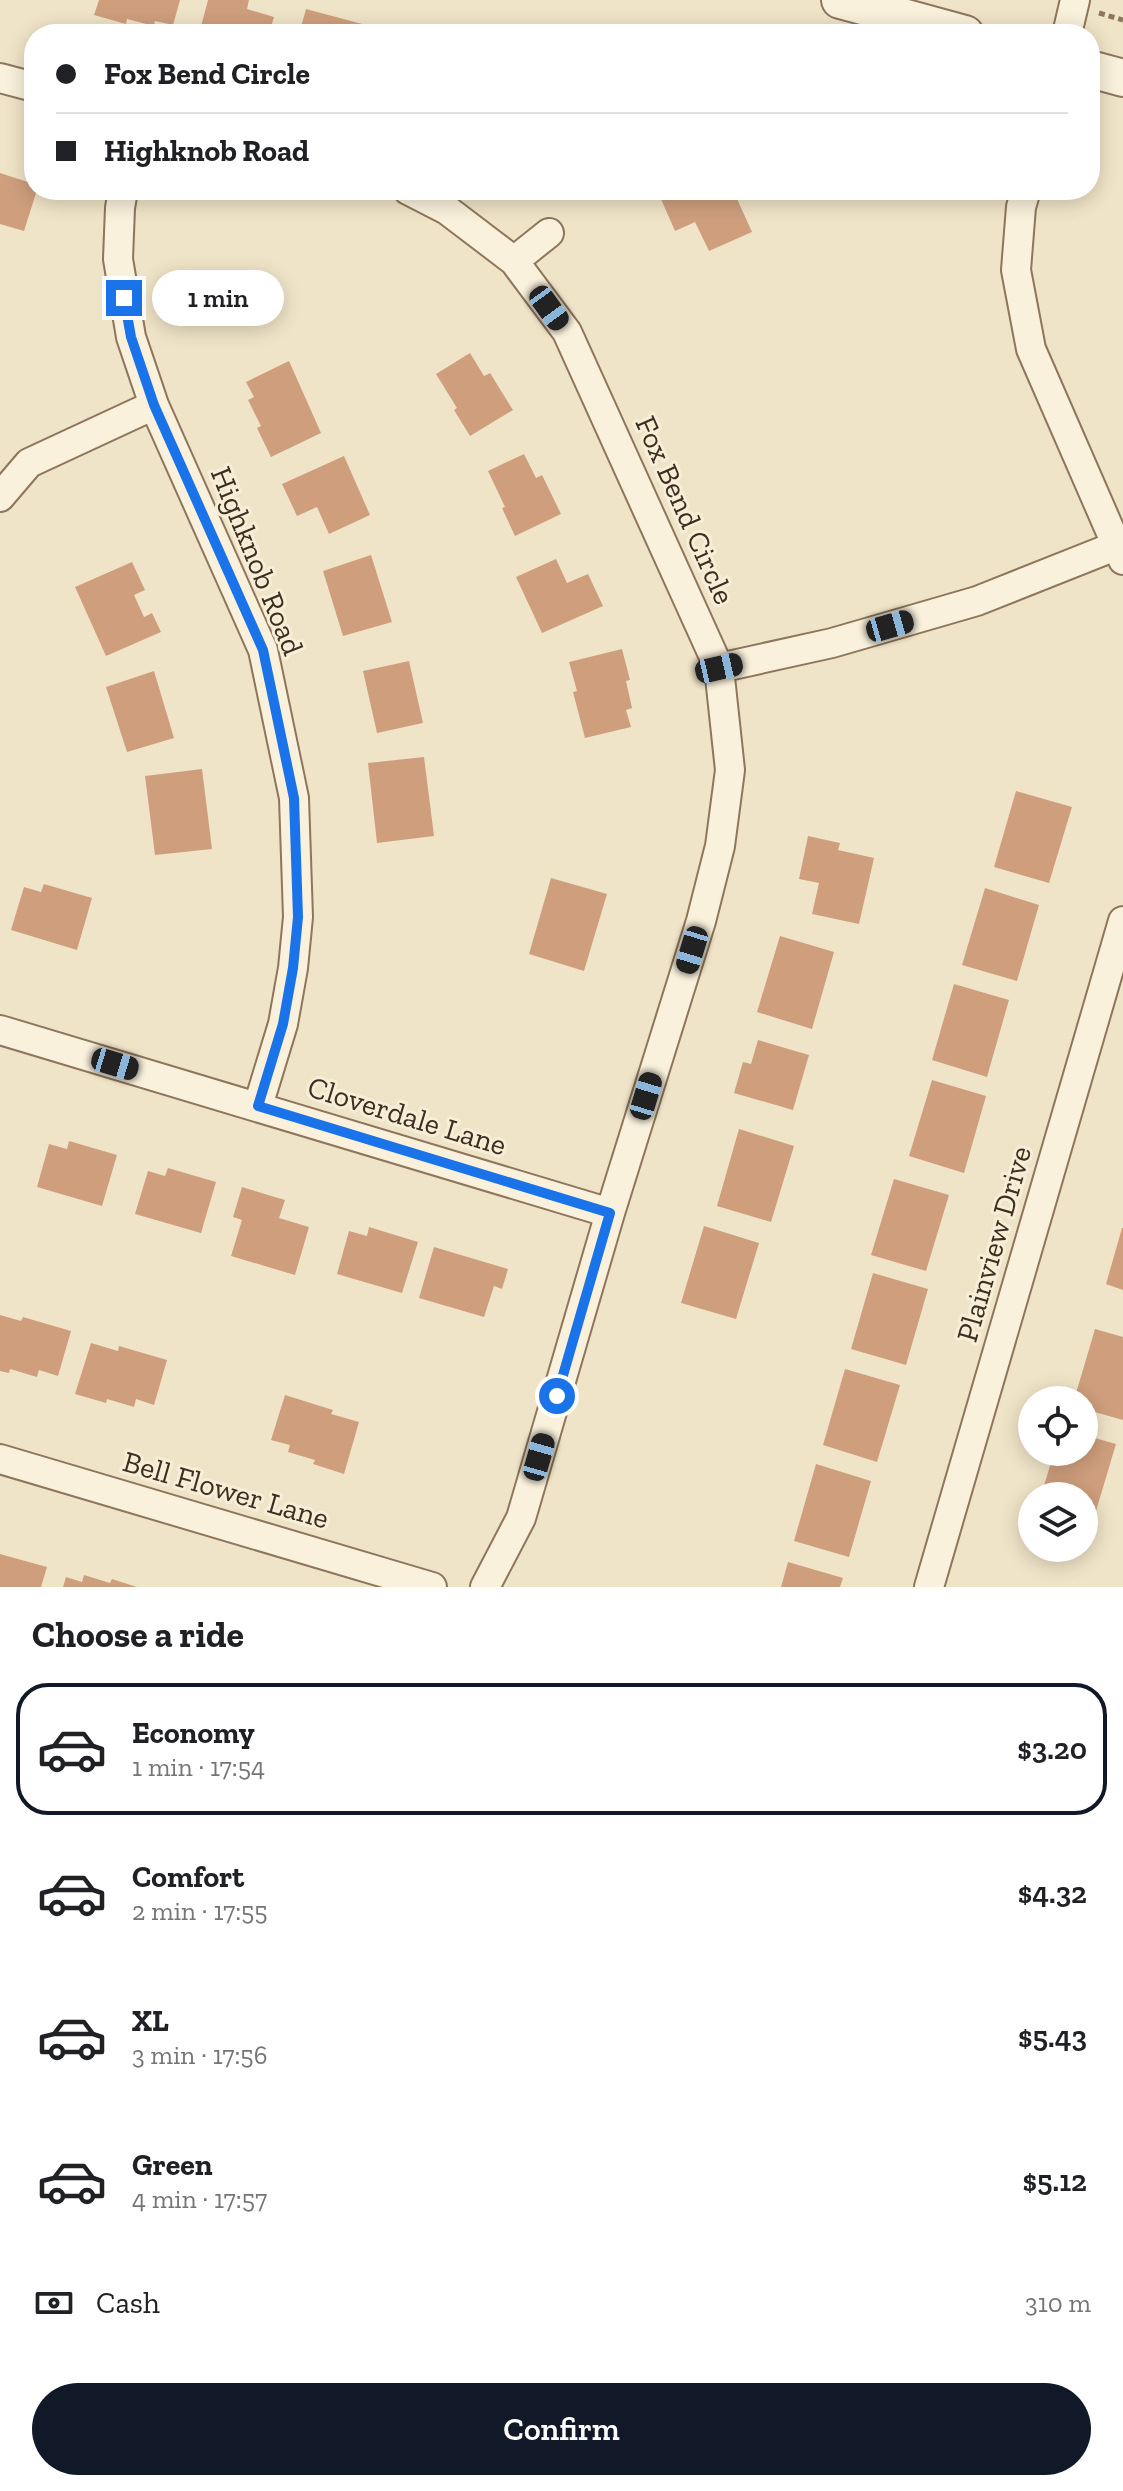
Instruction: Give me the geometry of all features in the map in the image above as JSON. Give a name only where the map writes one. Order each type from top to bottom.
[{"type":"street","points":[[840,0],[928,24]]},
{"type":"street","points":[[1069,24],[1075,0]]},
{"type":"street","points":[[1100,72],[1123,78]]},
{"type":"street","points":[[0,78],[24,84]]},
{"type":"street","name":"Highknob Road","points":[[121,200],[118,259],[131,337],[154,405],[263,650],[294,798],[298,917],[293,968],[283,1024],[258,1106]]},
{"type":"street","name":"Fox Bend Circle","points":[[428,200],[447,210],[514,261],[567,332],[719,668],[730,770],[720,846],[701,921],[610,1213],[521,1518],[485,1587]]},
{"type":"street","points":[[719,668],[832,643],[977,601],[1121,549],[1031,349],[1016,270],[1023,200]]},
{"type":"street","points":[[514,261],[549,233]]},
{"type":"street","points":[[0,497],[29,463],[154,405]]},
{"type":"street","name":"Plainview Drive","points":[[929,1587],[1123,921]]},
{"type":"street","name":"Cloverdale Lane","points":[[0,1030],[610,1213]]},
{"type":"street","name":"Bell Flower Lane","points":[[0,1459],[432,1587]]},
{"type":"building","points":[[99,0],[180,0],[173,24],[155,21],[154,24],[146,24],[127,19],[126,24],[94,15]]},
{"type":"building","points":[[208,0],[249,0],[247,9],[274,17],[272,24],[202,24]]},
{"type":"building","points":[[306,9],[362,24],[302,24]]},
{"type":"building","points":[[0,173],[24,181],[24,200],[34,200],[24,231],[0,224]]},
{"type":"building","points":[[661,200],[738,200],[752,232],[709,251],[695,222],[675,231]]},
{"type":"building","points":[[470,353],[484,376],[490,373],[513,410],[470,436],[436,374]]},
{"type":"building","points":[[289,361],[321,433],[271,457],[257,428],[261,426],[248,400],[254,397],[246,382]]},
{"type":"building","points":[[524,454],[536,478],[542,475],[561,514],[515,536],[488,471]]},
{"type":"building","points":[[344,456],[370,515],[329,534],[317,507],[297,516],[282,484]]},
{"type":"building","points":[[371,555],[392,622],[343,636],[323,571]]},
{"type":"building","points":[[556,559],[567,583],[588,574],[603,606],[542,633],[516,577]]},
{"type":"building","points":[[132,562],[145,590],[134,595],[144,617],[152,613],[161,632],[106,656],[75,587]]},
{"type":"building","points":[[622,649],[630,680],[626,681],[632,708],[626,710],[631,727],[585,738],[569,662]]},
{"type":"building","points":[[409,661],[423,723],[377,733],[363,671]]},
{"type":"building","points":[[154,671],[174,738],[127,752],[106,687]]},
{"type":"building","points":[[424,757],[434,836],[377,843],[368,763]]},
{"type":"building","points":[[202,769],[212,849],[155,855],[145,776]]},
{"type":"building","points":[[1016,791],[1072,807],[1049,883],[994,867]]},
{"type":"building","points":[[808,836],[840,843],[838,850],[874,858],[859,924],[812,914],[819,883],[799,879]]},
{"type":"building","points":[[551,878],[607,894],[584,971],[529,954]]},
{"type":"building","points":[[44,884],[92,898],[77,950],[11,930],[24,887],[41,892]]},
{"type":"building","points":[[985,888],[1039,905],[1017,981],[962,965]]},
{"type":"building","points":[[780,936],[834,952],[812,1029],[757,1012]]},
{"type":"building","points":[[954,984],[1009,1000],[987,1077],[932,1060]]},
{"type":"building","points":[[758,1040],[809,1055],[793,1110],[734,1093],[743,1062],[751,1064]]},
{"type":"building","points":[[932,1080],[986,1096],[964,1173],[909,1156]]},
{"type":"building","points":[[739,1129],[794,1146],[771,1222],[717,1206]]},
{"type":"building","points":[[69,1141],[117,1155],[102,1206],[37,1187],[49,1144],[67,1149]]},
{"type":"building","points":[[168,1168],[216,1182],[201,1233],[135,1214],[148,1171],[165,1176]]},
{"type":"building","points":[[894,1179],[949,1195],[926,1271],[871,1255]]},
{"type":"building","points":[[242,1187],[285,1200],[279,1218],[309,1227],[295,1275],[231,1256],[242,1220],[233,1217]]},
{"type":"building","points":[[704,1226],[759,1243],[736,1319],[681,1303]]},
{"type":"building","points":[[369,1227],[418,1242],[402,1293],[337,1274],[349,1231],[367,1236]]},
{"type":"building","points":[[1123,1228],[1123,1290],[1106,1284]]},
{"type":"building","points":[[434,1247],[508,1269],[502,1289],[494,1286],[484,1317],[419,1298]]},
{"type":"building","points":[[873,1273],[928,1289],[906,1365],[851,1349]]},
{"type":"building","points":[[0,1315],[21,1321],[23,1317],[71,1331],[58,1376],[39,1370],[37,1377],[10,1369],[9,1373],[0,1371]]},
{"type":"building","points":[[1095,1329],[1123,1337],[1123,1420],[1098,1413],[1098,1386],[1078,1386]]},
{"type":"building","points":[[91,1343],[118,1351],[119,1346],[167,1360],[154,1405],[136,1399],[134,1407],[75,1394]]},
{"type":"building","points":[[845,1369],[900,1385],[877,1462],[823,1445]]},
{"type":"building","points":[[285,1395],[359,1422],[344,1474],[313,1464],[315,1460],[288,1452],[290,1445],[271,1440]]},
{"type":"building","points":[[1098,1439],[1116,1444],[1098,1504],[1098,1482],[1045,1482],[1050,1466],[1098,1466]]},
{"type":"building","points":[[816,1464],[871,1481],[849,1557],[794,1541]]},
{"type":"building","points":[[0,1554],[47,1567],[41,1587],[0,1587]]},
{"type":"building","points":[[788,1562],[843,1578],[840,1587],[781,1587]]},
{"type":"building","points":[[84,1575],[137,1587],[63,1587],[66,1577],[82,1582]]},
{"type":"route","points":[[124,298],[131,337],[154,405],[263,650],[294,798],[298,917],[293,968],[283,1024],[258,1106],[610,1213],[557,1396]]}]
